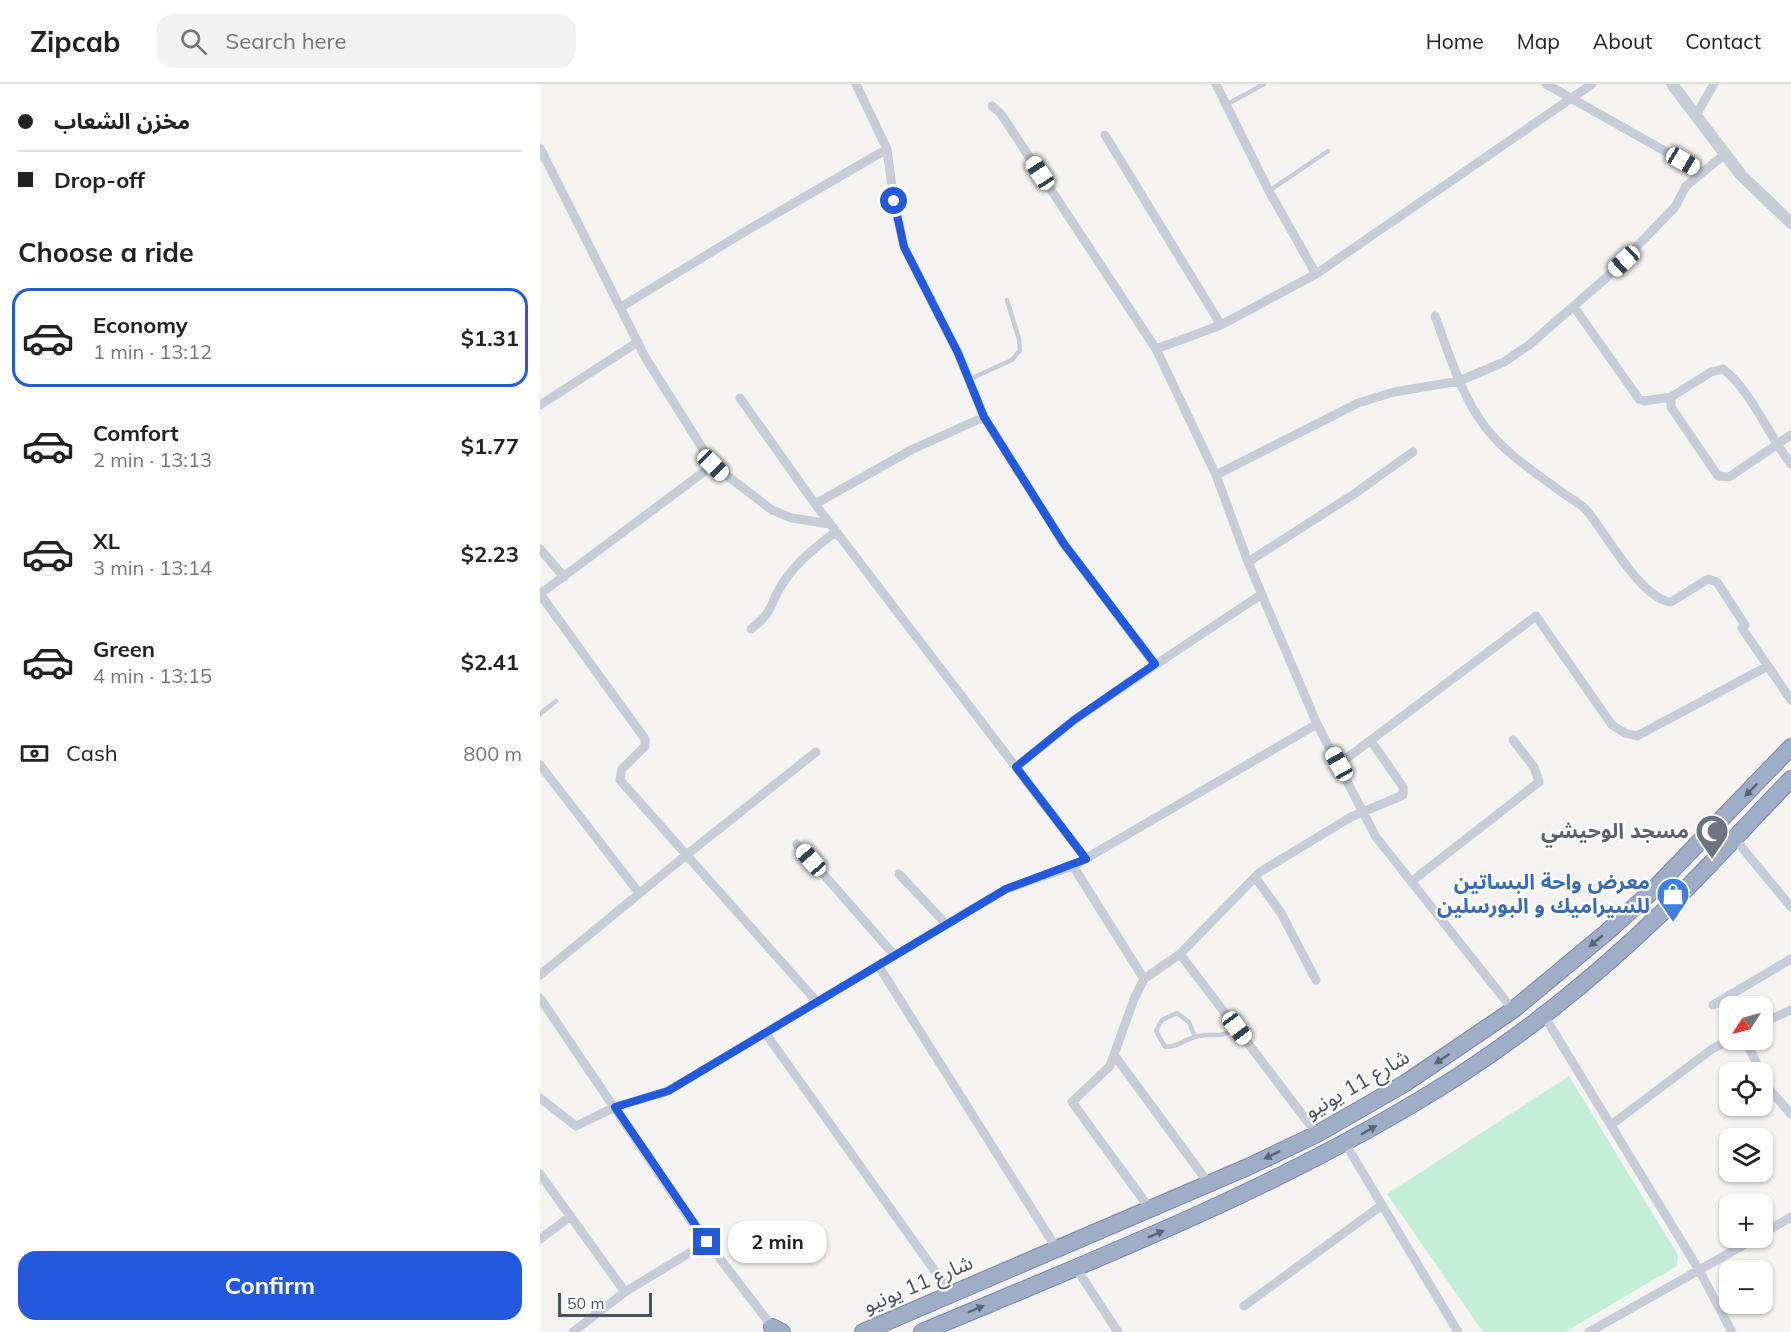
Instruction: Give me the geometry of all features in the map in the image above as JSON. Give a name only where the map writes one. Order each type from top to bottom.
[{"type":"highway","name":"شارع 11 يونيو","points":[[863,1332],[1209,1184],[1317,1134],[1404,1084],[1513,1010],[1626,915],[1791,747]]},
{"type":"highway","points":[[922,1332],[1125,1247],[1264,1185],[1345,1143],[1462,1074],[1543,1014],[1641,931],[1789,784]]},
{"type":"highway","points":[[1626,915],[1641,931]]},
{"type":"highway","points":[[1114,1226],[1125,1247]]},
{"type":"street","points":[[856,84],[887,149],[894,201],[904,247],[970,379],[984,417],[1064,544],[1155,664]]},
{"type":"street","points":[[1216,84],[1269,191],[1316,274]]},
{"type":"street","points":[[1546,84],[1702,172]]},
{"type":"street","points":[[1156,349],[1221,325],[1316,274],[1592,84]]},
{"type":"street","points":[[1672,84],[1742,175],[1791,223]]},
{"type":"street","points":[[1696,115],[1714,84]]},
{"type":"street","points":[[992,106],[1001,114],[1156,349],[1216,475],[1248,562],[1317,724],[1376,837],[1513,1010]]},
{"type":"street","points":[[1105,135],[1221,325]]},
{"type":"street","points":[[540,148],[638,342],[713,465],[772,510],[792,518],[830,524]]},
{"type":"street","points":[[621,308],[755,225],[887,149]]},
{"type":"street","points":[[1216,475],[1358,403],[1394,392],[1459,381],[1504,362],[1574,307],[1641,244],[1675,207],[1686,186],[1725,154]]},
{"type":"street","points":[[1574,307],[1639,399],[1644,401],[1671,397],[1711,372],[1723,369],[1735,378],[1776,446],[1791,464]]},
{"type":"street","points":[[1434,316],[1459,381],[1486,428],[1499,442],[1519,461],[1580,503],[1635,576],[1661,599],[1671,602],[1708,579],[1717,582],[1745,625],[1742,628],[1766,667],[1791,700]]},
{"type":"street","points":[[540,405],[638,342]]},
{"type":"street","points":[[1671,397],[1671,407],[1718,476],[1729,477],[1791,435]]},
{"type":"street","points":[[740,398],[836,532],[1086,859]]},
{"type":"street","points":[[815,504],[913,449],[984,417]]},
{"type":"street","points":[[1248,562],[1354,494],[1413,452]]},
{"type":"street","points":[[713,465],[540,594],[645,739],[645,746],[622,769],[620,780],[685,856],[818,1003]]},
{"type":"street","points":[[751,629],[769,614],[783,582],[801,559],[836,532]]},
{"type":"street","points":[[540,549],[564,577]]},
{"type":"street","points":[[1016,767],[1074,720],[1262,594]]},
{"type":"street","points":[[1339,764],[1536,616],[1612,724],[1625,733],[1637,736],[1766,667]]},
{"type":"street","points":[[540,1098],[576,1126],[615,1107],[668,1091],[1006,889],[1073,866],[1317,724]]},
{"type":"street","points":[[1412,881],[1539,782],[1534,767],[1514,740]]},
{"type":"street","points":[[1150,1209],[1072,1102],[1101,1076],[1115,1056],[1134,999],[1144,979],[1180,954],[1240,896],[1255,877],[1351,817],[1400,797],[1404,792],[1371,741]]},
{"type":"street","points":[[540,975],[816,752]]},
{"type":"street","points":[[540,765],[639,893]]},
{"type":"street","points":[[1734,838],[1791,907]]},
{"type":"street","points":[[797,844],[895,956]]},
{"type":"street","points":[[1073,866],[1144,979]]},
{"type":"street","points":[[899,873],[946,924]]},
{"type":"street","points":[[1255,877],[1285,920],[1316,980]]},
{"type":"street","points":[[1180,954],[1317,1134]]},
{"type":"street","points":[[1713,1005],[1791,958]]},
{"type":"street","points":[[878,966],[1057,1249]]},
{"type":"street","points":[[540,998],[707,1242],[772,1330]]},
{"type":"street","points":[[1773,1018],[1791,1010]]},
{"type":"street","points":[[1543,1014],[1699,1270],[1731,1332]]},
{"type":"street","points":[[766,1034],[952,1295]]},
{"type":"street","points":[[1611,1125],[1719,1046]]},
{"type":"street","points":[[1115,1056],[1209,1184]]},
{"type":"street","points":[[1773,1094],[1791,1114]]},
{"type":"street","points":[[1345,1143],[1458,1332]]},
{"type":"street","points":[[540,1174],[625,1292]]},
{"type":"street","points":[[1244,1306],[1382,1205]]},
{"type":"street","points":[[540,1239],[571,1216]]},
{"type":"street","points":[[1773,1228],[1791,1217]]},
{"type":"street","points":[[573,1332],[625,1292],[707,1242]]},
{"type":"street","points":[[1589,1332],[1738,1248]]},
{"type":"street","points":[[1076,1268],[1118,1332]]},
{"type":"lane","points":[[1226,105],[1264,84]]},
{"type":"lane","points":[[1269,191],[1328,151]]},
{"type":"lane","points":[[970,379],[1012,360],[1020,350],[1019,339],[1007,300]]},
{"type":"lane","points":[[540,714],[556,701]]},
{"type":"lane","points":[[1195,1037],[1189,1023],[1177,1013],[1162,1020],[1156,1031],[1165,1047],[1177,1047],[1195,1037],[1221,1037],[1237,1028]]},
{"type":"green space","points":[[1569,1076],[1678,1255],[1677,1266],[1565,1332],[1483,1332],[1387,1194]]},
{"type":"place","name":"مسجد الوحيشي","points":[[1712,860]]},
{"type":"place","name":"معرض واحة البساتين للسيراميك و البورسلين","points":[[1673,923]]},
{"type":"route","points":[[707,1242],[615,1107],[668,1091],[1006,889],[1073,866],[1086,859],[1016,767],[1074,720],[1155,664],[1064,544],[984,417],[958,353],[904,247],[894,201]]}]
